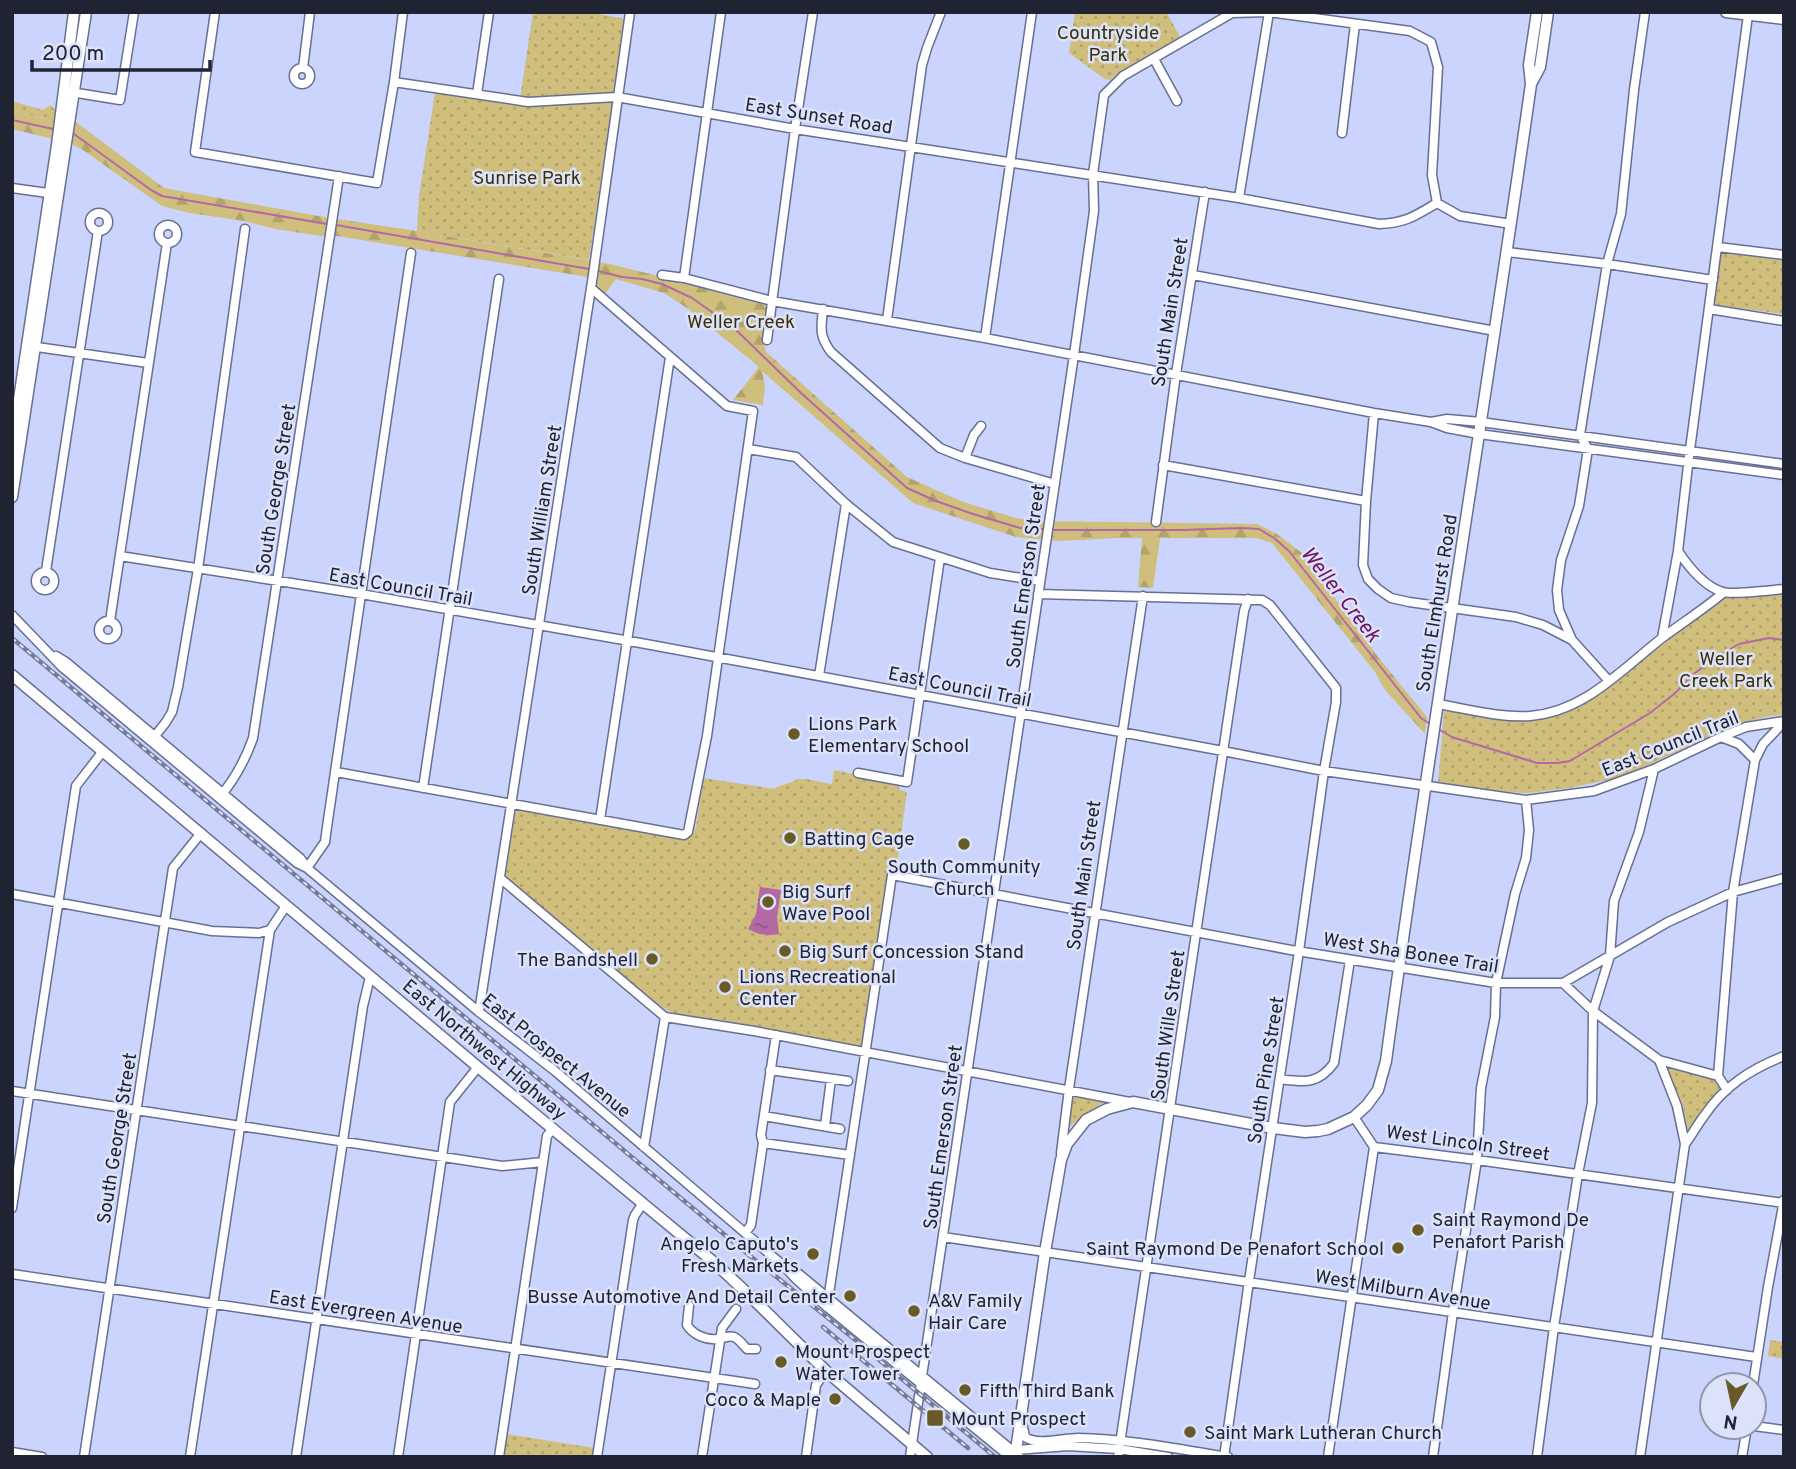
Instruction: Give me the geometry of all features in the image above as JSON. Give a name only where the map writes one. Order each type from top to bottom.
[{"type":"main road","points":[[69,92],[74,12]]},
{"type":"main road","points":[[12,497],[66,108],[86,12]]},
{"type":"main road","name":"South Elmhurst Road","points":[[1354,1118],[1378,1090],[1385,1071],[1507,252],[1531,84],[1529,65],[1537,12]]},
{"type":"main road","name":"South Elmhurst Road","points":[[1531,84],[1540,66],[1548,12]]},
{"type":"main road","points":[[1726,12],[1784,19]]},
{"type":"main road","points":[[12,446],[31,346]]},
{"type":"main road","name":"East Northwest Highway","points":[[12,676],[730,1277],[826,1371],[927,1457]]},
{"type":"main road","points":[[1133,1102],[1306,1132],[1328,1129],[1354,1118]]},
{"type":"main road","name":"South Main Street","points":[[1015,1455],[1060,1160],[1067,1144],[1086,1120],[1107,1109],[1133,1102]]},
{"type":"street","points":[[69,92],[120,100],[134,12]]},
{"type":"street","points":[[215,12],[195,152],[377,183],[403,12]]},
{"type":"street","points":[[303,68],[310,12]]},
{"type":"street","points":[[477,94],[489,12]]},
{"type":"street","name":"South William Street","points":[[479,1012],[593,275],[630,12]]},
{"type":"street","points":[[684,278],[721,12]]},
{"type":"street","points":[[767,340],[813,12]]},
{"type":"street","points":[[887,320],[922,65],[941,12]]},
{"type":"street","points":[[985,338],[1032,12]]},
{"type":"street","points":[[1239,198],[1269,12]]},
{"type":"street","name":"South Emerson Street","points":[[910,1457],[1074,355],[1094,211],[1093,174],[1104,95],[1123,76],[1233,13],[1269,12],[1410,31],[1431,42],[1438,67],[1432,175],[1437,203]]},
{"type":"street","points":[[1609,681],[1572,640],[1561,614],[1557,590],[1564,552],[1579,506],[1588,449],[1580,435],[1607,264],[1621,214],[1644,12]]},
{"type":"street","points":[[1662,638],[1678,551],[1748,15]]},
{"type":"street","points":[[1342,133],[1355,24]]},
{"type":"street","points":[[1154,59],[1177,101]]},
{"type":"street","name":"East Sunset Road","points":[[394,82],[528,103],[617,97],[795,129],[1205,192],[1380,224],[1398,223],[1437,203]]},
{"type":"street","name":"South George Street","points":[[221,796],[238,774],[253,738],[340,176]]},
{"type":"street","points":[[12,188],[54,194]]},
{"type":"street","name":"South Main Street","points":[[1156,522],[1205,192]]},
{"type":"street","points":[[1437,203],[1460,216],[1511,224]]},
{"type":"street","points":[[153,739],[166,722],[174,702],[198,569],[245,229]]},
{"type":"street","points":[[46,571],[98,231]]},
{"type":"street","points":[[110,621],[167,243]]},
{"type":"street","points":[[1717,247],[1784,256]]},
{"type":"street","points":[[1507,252],[1713,280]]},
{"type":"street","points":[[307,868],[325,842],[411,253]]},
{"type":"street","points":[[662,275],[684,278],[772,301],[985,338],[1431,422],[1479,434],[1784,475]]},
{"type":"street","points":[[1193,275],[1495,331]]},
{"type":"street","points":[[423,788],[499,279]]},
{"type":"street","points":[[335,772],[684,835],[688,832],[707,736],[753,411],[727,406],[591,288]]},
{"type":"street","points":[[823,309],[820,331],[823,342],[831,352],[940,448],[1055,484]]},
{"type":"street","points":[[1709,309],[1784,321]]},
{"type":"street","points":[[31,346],[148,363]]},
{"type":"street","points":[[600,820],[670,357]]},
{"type":"street","points":[[1374,413],[1363,565],[1368,579],[1391,598],[1516,617],[1543,625],[1572,640]]},
{"type":"street","points":[[1431,422],[1447,419],[1481,422],[1784,464]]},
{"type":"street","points":[[965,458],[974,435],[981,426]]},
{"type":"street","points":[[748,449],[796,457],[846,504],[893,542],[990,573],[1040,581]]},
{"type":"street","points":[[1163,465],[1366,501]]},
{"type":"street","points":[[819,676],[846,504]]},
{"type":"street","points":[[1678,551],[1689,568],[1723,593]]},
{"type":"street","name":"East Council Trail","points":[[120,556],[539,625],[1324,771],[1526,800],[1594,791],[1654,769],[1746,727],[1784,721]]},
{"type":"street","points":[[858,773],[907,782],[940,558]]},
{"type":"street","points":[[1438,708],[1527,716],[1571,707],[1723,593],[1784,589]]},
{"type":"street","points":[[1038,594],[1248,599]]},
{"type":"street","name":"South Main Street","points":[[1060,1160],[1143,596]]},
{"type":"street","name":"South Pine Street","points":[[1225,1457],[1336,702],[1336,688],[1270,605],[1262,600],[1248,599]]},
{"type":"street","name":"South Wille Street","points":[[1119,1449],[1244,611],[1248,599]]},
{"type":"street","points":[[1543,625],[1556,620],[1561,614]]},
{"type":"street","name":"East Prospect Avenue","points":[[12,615],[62,667],[153,739],[297,863],[307,868],[555,1072],[796,1279],[1015,1455]]},
{"type":"street","points":[[1727,1090],[1718,1076],[1733,892],[1755,760],[1763,744],[1784,721]]},
{"type":"street","points":[[1721,737],[1739,744],[1755,760]]},
{"type":"street","points":[[12,1208],[75,786],[103,751]]},
{"type":"street","points":[[1536,1457],[1578,1174],[1592,1103],[1593,1011],[1610,956],[1614,901],[1639,832],[1654,769]]},
{"type":"street","points":[[1433,1457],[1477,1160],[1481,1088],[1495,1017],[1496,983],[1515,894],[1526,858],[1529,830],[1526,800]]},
{"type":"street","name":"South George Street","points":[[84,1457],[173,868],[201,833]]},
{"type":"street","name":"West Sha Bonee Trail","points":[[866,1052],[892,875],[1299,951],[1496,983],[1563,982],[1668,922],[1733,892],[1784,878]]},
{"type":"street","points":[[500,878],[664,1017],[776,1035],[1133,1102]]},
{"type":"street","points":[[12,894],[222,932],[259,933],[270,930]]},
{"type":"street","points":[[190,1457],[270,930],[286,906]]},
{"type":"street","points":[[1280,1079],[1304,1082],[1315,1080],[1326,1073],[1334,1063],[1350,960]]},
{"type":"street","points":[[296,1457],[363,1006],[370,977]]},
{"type":"street","points":[[1563,982],[1593,1011],[1658,1060],[1718,1076]]},
{"type":"street","points":[[644,1147],[664,1017]]},
{"type":"street","points":[[745,1233],[751,1225],[776,1035]]},
{"type":"street","points":[[828,1303],[866,1052]]},
{"type":"street","points":[[1685,1144],[1704,1114],[1727,1090],[1749,1071],[1784,1056]]},
{"type":"street","points":[[1640,1457],[1685,1144],[1678,1107],[1658,1060]]},
{"type":"street","points":[[398,1457],[450,1102],[478,1067]]},
{"type":"street","points":[[771,1070],[848,1081]]},
{"type":"street","points":[[825,1126],[831,1079]]},
{"type":"street","points":[[12,1091],[502,1166],[543,1162]]},
{"type":"street","points":[[764,1116],[840,1129]]},
{"type":"street","name":"West Lincoln Street","points":[[1354,1118],[1374,1147],[1783,1202]]},
{"type":"street","points":[[499,1457],[547,1136],[553,1128]]},
{"type":"street","points":[[763,1143],[850,1155]]},
{"type":"street","points":[[1328,1457],[1374,1147]]},
{"type":"street","points":[[1754,1371],[1783,1202]]},
{"type":"street","points":[[597,1457],[633,1220],[643,1203]]},
{"type":"street","name":"West Milburn Avenue","points":[[943,1237],[1756,1357]]},
{"type":"street","name":"East Evergreen Avenue","points":[[12,1274],[755,1384]]},
{"type":"street","points":[[689,1306],[689,1329],[704,1338],[720,1339],[732,1336],[747,1349],[756,1349]]},
{"type":"street","points":[[702,1457],[722,1325],[736,1309]]},
{"type":"street","points":[[806,1457],[816,1385],[826,1371]]},
{"type":"street","points":[[1021,1416],[1024,1435],[1032,1441],[1077,1438],[1119,1449],[1168,1457]]},
{"type":"street","points":[[1015,1455],[1036,1448],[1066,1446],[1225,1457]]},
{"type":"street","points":[[1031,1457],[1036,1448]]},
{"type":"street","points":[[12,1452],[42,1457]]},
{"type":"green space","name":"Sunrise Park","points":[[533,12],[588,12],[625,19],[589,260],[417,231],[419,196],[435,93],[519,106]]},
{"type":"green space","name":"Countryside Park","points":[[1075,12],[1166,12],[1181,38],[1110,80],[1105,79],[1069,53]]},
{"type":"green space","points":[[12,101],[43,110],[50,105],[56,110],[55,122],[12,110]]},
{"type":"green space","name":"Weller Creek","points":[[12,110],[55,122],[76,122],[164,188],[610,264],[763,302],[767,304],[763,341],[766,352],[907,477],[963,502],[1016,518],[1039,521],[1257,524],[1277,534],[1302,553],[1378,657],[1427,717],[1425,734],[1385,690],[1375,672],[1272,543],[1257,538],[1160,538],[1153,588],[1138,587],[1142,538],[1058,541],[1016,537],[913,503],[762,371],[765,386],[763,405],[733,400],[759,367],[690,310],[664,293],[616,279],[605,294],[596,286],[594,278],[337,236],[275,229],[162,206],[70,143],[12,129]]},
{"type":"green space","points":[[1726,251],[1784,259],[1784,314],[1716,305],[1714,300],[1720,255]]},
{"type":"green space","name":"Weller Creek Park","points":[[1784,594],[1784,715],[1734,725],[1622,777],[1569,788],[1528,793],[1483,791],[1438,784],[1444,711],[1501,719],[1537,719],[1569,712],[1620,677],[1722,599],[1733,595]]},
{"type":"green space","points":[[834,770],[897,783],[900,790],[907,792],[897,864],[891,863],[862,1047],[676,1014],[667,1010],[505,877],[515,814],[518,810],[686,839],[696,827],[703,778],[775,789],[796,779],[832,784]]},
{"type":"green space","points":[[1668,1066],[1717,1079],[1720,1085],[1691,1131],[1688,1130],[1682,1102],[1666,1070]]},
{"type":"green space","points":[[1074,1094],[1108,1099],[1066,1129],[1071,1100]]},
{"type":"green space","points":[[1770,1340],[1784,1342],[1784,1359],[1768,1356]]},
{"type":"green space","points":[[506,1434],[594,1448],[593,1457],[502,1457]]},
{"type":"water","name":"Big Surf Wave Pool","points":[[760,887],[781,890],[777,917],[779,934],[756,933],[748,929],[756,914]]},
{"type":"waterway","name":"Weller Creek","points":[[12,120],[53,129]]},
{"type":"waterway","name":"Weller Creek","points":[[74,134],[162,196],[327,224]]},
{"type":"waterway","name":"Weller Creek","points":[[336,225],[589,269]]},
{"type":"waterway","name":"Weller Creek","points":[[598,271],[662,284],[692,298],[733,327],[801,393],[907,488],[973,514],[1020,528],[1044,529]]},
{"type":"waterway","name":"Weller Creek","points":[[1050,530],[1259,529],[1289,551],[1421,718],[1430,724]]},
{"type":"waterway","name":"Weller Creek","points":[[1438,729],[1452,737],[1537,763],[1570,761],[1650,713],[1695,673],[1739,644],[1769,638],[1784,640]]},
{"type":"railway","points":[[12,638],[744,1251],[995,1457]]},
{"type":"railway","points":[[823,1327],[968,1448]]},
{"type":"place","name":"Lions Park Elementary School","points":[[794,734]]},
{"type":"place","name":"Batting Cage","points":[[790,838]]},
{"type":"place","name":"South Community Church","points":[[964,844]]},
{"type":"place","name":"Big Surf Wave Pool","points":[[768,902]]},
{"type":"place","name":"Big Surf Concession Stand","points":[[785,951]]},
{"type":"place","name":"The Bandshell","points":[[652,959]]},
{"type":"place","name":"Lions Recreational Center","points":[[725,987]]},
{"type":"place","name":"Saint Raymond De Penafort Parish","points":[[1418,1230]]},
{"type":"place","name":"Saint Raymond De Penafort School","points":[[1398,1248]]},
{"type":"place","name":"Angelo Caputo's Fresh Markets","points":[[813,1254]]},
{"type":"place","name":"Busse Automotive And Detail Center","points":[[850,1296]]},
{"type":"place","name":"A&V Family Hair Care","points":[[914,1311]]},
{"type":"place","name":"Mount Prospect Water Tower","points":[[781,1362]]},
{"type":"place","name":"Fifth Third Bank","points":[[965,1390]]},
{"type":"place","name":"Coco & Maple","points":[[835,1399]]},
{"type":"place","name":"Mount Prospect","points":[[935,1418]]},
{"type":"place","name":"Saint Mark Lutheran Church","points":[[1190,1432]]}]
